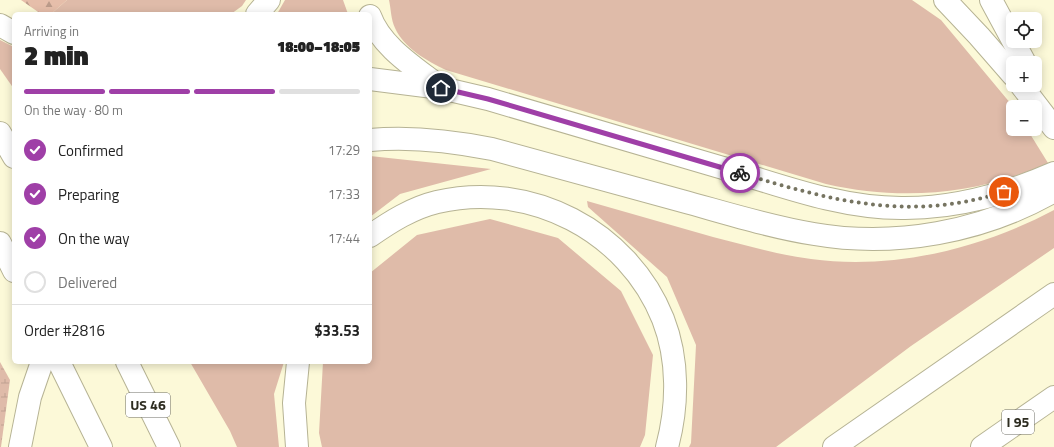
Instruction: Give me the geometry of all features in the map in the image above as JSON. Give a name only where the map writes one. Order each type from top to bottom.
[{"type":"main road","points":[[259,12],[269,0]]},
{"type":"main road","points":[[365,0],[369,12]]},
{"type":"main road","points":[[945,0],[1006,67]]},
{"type":"main road","points":[[991,0],[1021,56]]},
{"type":"main road","points":[[372,19],[380,34],[391,46],[441,88]]},
{"type":"main road","points":[[0,25],[12,32]]},
{"type":"main road","points":[[372,80],[441,88],[488,99],[794,189],[850,203],[905,208],[963,203],[1018,188],[1054,172]]},
{"type":"main road","points":[[1026,92],[1054,128]]},
{"type":"main road","points":[[1040,92],[1054,118]]},
{"type":"main road","points":[[0,133],[12,154]]},
{"type":"main road","points":[[372,140],[432,140],[459,142],[492,149],[754,221],[815,235],[845,238],[878,239],[941,233],[1026,206],[1054,191]]},
{"type":"main road","points":[[372,235],[384,226],[417,209],[436,202],[475,197],[511,199],[539,205],[579,222],[596,234],[615,248],[643,281],[663,320],[670,343],[676,384],[672,429],[667,447]]},
{"type":"main road","points":[[0,243],[12,267]]},
{"type":"main road","points":[[834,447],[1054,294]]},
{"type":"main road","points":[[20,447],[28,404],[41,364]]},
{"type":"main road","points":[[60,364],[101,447]]},
{"type":"main road","name":"US 46","points":[[128,364],[169,447]]},
{"type":"main road","points":[[297,447],[294,403],[298,364]]},
{"type":"main road","name":"I 95","points":[[982,447],[1054,397]]},
{"type":"green space","points":[[21,0],[67,0],[53,12],[38,12]]},
{"type":"green space","points":[[67,0],[246,0],[242,6],[234,12],[53,12]]},
{"type":"green space","points":[[285,0],[343,0],[347,12],[278,12]]},
{"type":"green space","points":[[389,0],[912,0],[941,20],[1008,100],[1006,100],[1006,136],[1031,136],[1048,163],[1021,174],[994,182],[939,192],[882,192],[826,184],[446,70],[424,58],[410,48],[399,35],[392,18]]},
{"type":"green space","points":[[0,40],[12,46],[12,86],[0,69]]},
{"type":"green space","points":[[372,156],[491,169],[400,194],[372,215]]},
{"type":"green space","points":[[587,201],[762,250],[811,259],[842,262],[905,259],[967,246],[1026,224],[1054,210],[1054,248],[911,346],[776,447],[689,447],[691,443],[696,345],[667,277],[588,207]]},
{"type":"green space","points":[[490,219],[558,238],[621,291],[653,355],[645,435],[640,447],[322,447],[319,433],[323,364],[372,364],[372,271],[417,235]]},
{"type":"green space","points":[[0,362],[10,380],[1,447],[0,447]]},
{"type":"green space","points":[[191,364],[283,364],[274,394],[279,447],[237,447],[230,431]]},
{"type":"way so far","points":[[740,173],[824,197],[850,203],[877,206],[905,208],[963,203],[1004,192]]},
{"type":"route","points":[[441,88],[488,99],[740,173]]}]
